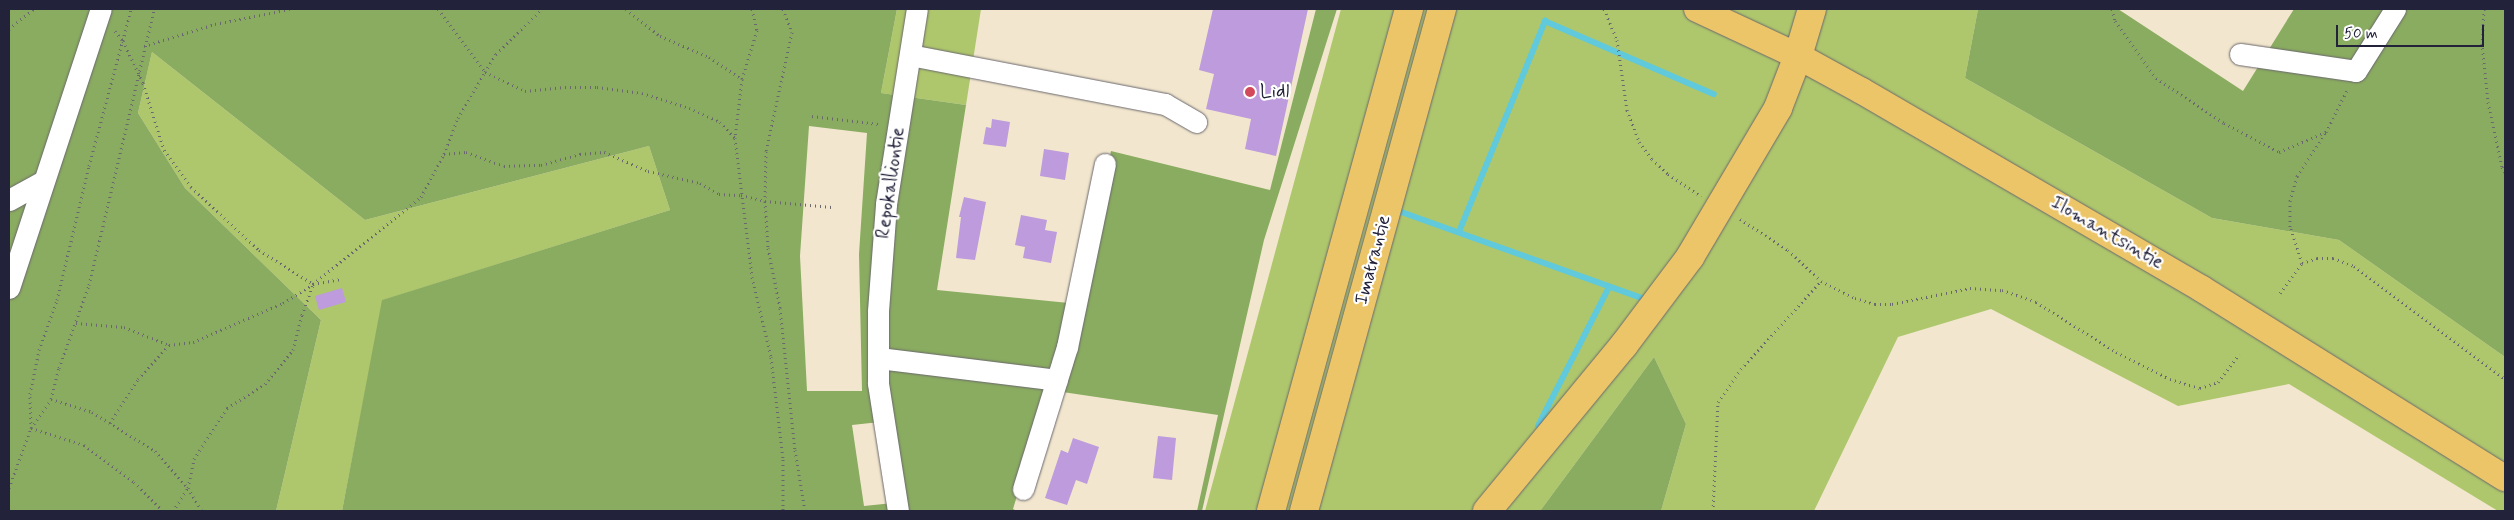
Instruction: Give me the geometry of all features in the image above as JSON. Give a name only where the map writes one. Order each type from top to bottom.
[{"type":"highway","name":"Imatrantie","points":[[1271,511],[1409,9]]},
{"type":"highway","name":"Imatrantie","points":[[1304,511],[1442,9]]},
{"type":"highway","points":[[1487,511],[1624,345],[1690,257],[1778,108],[1798,56],[1812,9]]},
{"type":"main road","name":"Ilomantsintie","points":[[1697,9],[1798,56],[2202,289],[2505,478]]},
{"type":"street","name":"Repokalliontie","points":[[898,511],[878,383],[878,310],[886,204],[917,9]]},
{"type":"street","points":[[2240,54],[2356,71],[2396,9]]},
{"type":"street","points":[[9,288],[100,11]]},
{"type":"street","points":[[910,55],[1165,104],[1196,122]]},
{"type":"street","points":[[1023,489],[1067,347],[1105,164]]},
{"type":"street","points":[[9,200],[43,180]]},
{"type":"street","points":[[879,358],[1058,380]]},
{"type":"path","points":[[9,29],[34,9]]},
{"type":"path","points":[[31,428],[30,394],[39,350],[57,300],[89,166],[131,9]]},
{"type":"path","points":[[9,488],[31,428],[51,399],[59,368],[89,285],[154,9]]},
{"type":"path","points":[[144,46],[216,24],[290,9]]},
{"type":"path","points":[[438,9],[485,72],[525,91],[589,87],[642,93],[689,108],[720,122],[735,138]]},
{"type":"path","points":[[76,323],[124,327],[169,345],[192,342],[283,303],[313,284],[421,197],[444,154],[458,118],[496,54],[542,9]]},
{"type":"path","points":[[626,9],[660,36],[709,57],[742,78]]},
{"type":"path","points":[[752,9],[757,30],[742,78],[735,138],[752,276],[770,357],[783,459],[782,511]]},
{"type":"path","points":[[783,9],[792,32],[766,151],[768,248],[780,308],[795,450],[805,511]]},
{"type":"path","points":[[1604,9],[1617,40],[1627,110],[1639,142],[1652,159],[1668,174],[1702,196]]},
{"type":"path","points":[[2112,9],[2115,21],[2156,78],[2224,123],[2279,152],[2326,132]]},
{"type":"path","points":[[2484,9],[2482,43],[2488,102],[2502,167],[2505,172]]},
{"type":"path","points":[[100,11],[123,41],[139,73],[164,150],[191,187],[259,250],[313,284],[340,279]]},
{"type":"path","points":[[2302,263],[2290,227],[2290,201],[2297,176],[2326,132],[2356,71]]},
{"type":"path","points":[[812,116],[881,124],[884,122]]},
{"type":"path","points":[[444,154],[466,152],[504,166],[541,165],[580,154],[604,152],[648,171],[700,183],[719,194],[741,195],[766,201],[832,206]]},
{"type":"path","points":[[1740,219],[1788,250],[1821,281],[1855,298],[1874,304],[1892,304],[1970,288],[2002,290],[2036,302],[2116,352],[2190,386],[2200,388],[2218,382],[2225,376],[2239,354]]},
{"type":"path","points":[[2280,293],[2302,263],[2317,258],[2333,258],[2354,266],[2505,379]]},
{"type":"path","points":[[1713,511],[1718,402],[1741,369],[1821,281]]},
{"type":"path","points":[[173,511],[188,488],[194,459],[227,408],[265,384],[293,350],[302,314],[313,284]]},
{"type":"path","points":[[110,423],[138,378],[169,345]]},
{"type":"path","points":[[51,399],[92,412],[155,451],[188,488],[202,511]]},
{"type":"path","points":[[31,428],[84,445],[134,482],[163,511]]},
{"type":"green space","points":[[9,9],[897,9],[881,93],[966,105],[937,290],[1079,304],[1111,151],[1270,190],[1316,9],[1337,9],[1264,240],[1202,511],[1197,511],[1218,415],[1049,390],[1013,509],[1017,511],[342,511],[382,300],[670,210],[649,146],[365,220],[152,52],[138,113],[185,188],[321,320],[276,511],[9,511]],"holes":[[[809,126],[867,133],[859,254],[862,391],[807,391],[800,256]],[[880,422],[893,503],[864,506],[852,425]]]},
{"type":"green space","points":[[897,9],[981,9],[966,105],[881,93]]},
{"type":"green space","points":[[1341,9],[1681,9],[1801,65],[1820,9],[1978,9],[1965,78],[2212,218],[2339,240],[2505,357],[2505,511],[2498,511],[2289,384],[2178,406],[1991,309],[1898,337],[1814,511],[1661,511],[1686,424],[1654,357],[1540,511],[1205,511]]},
{"type":"green space","points":[[1726,9],[1805,9],[1795,41]]},
{"type":"green space","points":[[1978,9],[2118,9],[2243,91],[2294,9],[2505,9],[2505,357],[2339,240],[2212,218],[1965,78]]},
{"type":"green space","points":[[152,52],[365,220],[649,146],[670,210],[383,300],[342,511],[276,511],[321,320],[185,188],[138,113]]},
{"type":"green space","points":[[1654,357],[1686,424],[1661,511],[1540,511]]},
{"type":"building","name":"Lidl","points":[[1213,9],[1308,9],[1276,156],[1245,149],[1251,119],[1206,109],[1214,74],[1199,70]]},
{"type":"building","points":[[992,119],[1010,122],[1006,147],[983,144],[986,127],[991,128]]},
{"type":"building","points":[[1044,149],[1069,153],[1065,180],[1040,176]]},
{"type":"building","points":[[964,197],[986,202],[975,260],[956,258],[961,217],[959,217]]},
{"type":"building","points":[[1021,215],[1047,220],[1045,230],[1057,232],[1051,263],[1023,258],[1025,247],[1015,245]]},
{"type":"building","points":[[342,288],[346,302],[319,310],[315,296]]},
{"type":"building","points":[[1158,436],[1176,438],[1172,480],[1153,478]]},
{"type":"building","points":[[1073,438],[1099,447],[1087,484],[1076,480],[1067,505],[1045,498],[1061,450],[1068,453]]},
{"type":"waterway","points":[[1459,232],[1545,21],[1714,94]]},
{"type":"waterway","points":[[1396,210],[1647,300]]},
{"type":"waterway","points":[[1538,426],[1609,287]]},
{"type":"place","name":"Lidl","points":[[1250,92]]}]
